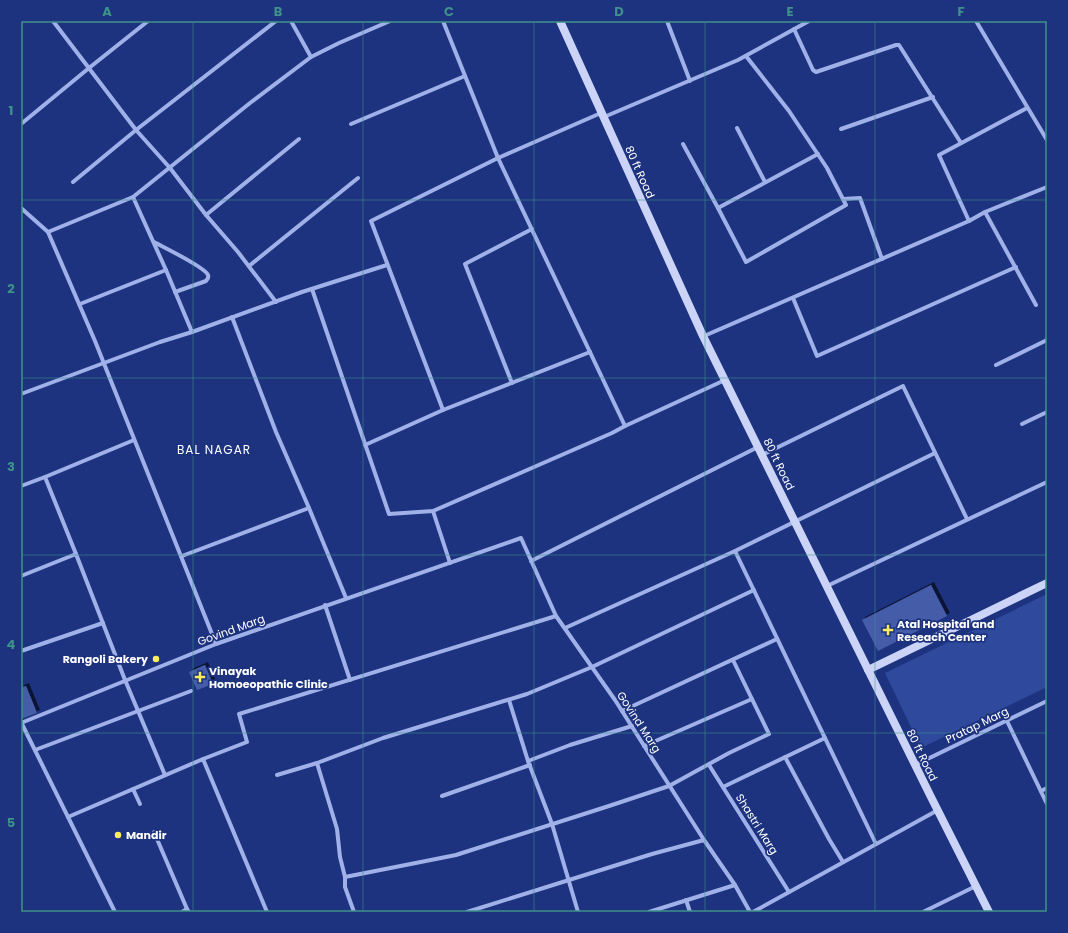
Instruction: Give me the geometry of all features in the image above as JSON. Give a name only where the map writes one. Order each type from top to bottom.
[{"type":"street","points":[[53,21],[136,130],[170,168],[276,302]]},
{"type":"street","points":[[21,124],[148,21]]},
{"type":"street","points":[[72,182],[276,21]]},
{"type":"street","points":[[290,21],[311,57]]},
{"type":"street","points":[[48,232],[134,196],[250,103],[311,57],[390,21]]},
{"type":"street","points":[[443,21],[498,158],[625,426]]},
{"type":"street","name":"80 ft Road","points":[[560,21],[703,336],[794,522],[989,912]]},
{"type":"street","points":[[667,21],[690,81]]},
{"type":"street","points":[[443,410],[371,221],[498,158],[690,81],[738,60],[809,21]]},
{"type":"street","points":[[976,21],[1047,140]]},
{"type":"street","points":[[794,30],[813,70],[816,72],[899,45],[961,143]]},
{"type":"street","points":[[682,144],[746,262],[846,206],[827,168],[790,111],[746,56]]},
{"type":"street","points":[[352,124],[465,76]]},
{"type":"street","points":[[841,129],[933,97]]},
{"type":"street","points":[[969,221],[939,155],[1027,108]]},
{"type":"street","points":[[737,128],[765,182]]},
{"type":"street","points":[[206,215],[299,139]]},
{"type":"street","points":[[718,208],[818,154]]},
{"type":"street","points":[[249,266],[358,178]]},
{"type":"street","points":[[703,336],[969,221],[984,212],[1047,187]]},
{"type":"street","points":[[134,196],[192,332]]},
{"type":"street","points":[[843,199],[860,198],[882,259]]},
{"type":"street","points":[[21,208],[48,232],[80,304],[216,644]]},
{"type":"street","points":[[984,212],[1036,304]]},
{"type":"street","points":[[512,383],[464,264],[532,229]]},
{"type":"street","points":[[153,242],[196,265],[208,275],[206,280],[175,292]]},
{"type":"street","points":[[21,394],[103,362],[312,289],[387,265]]},
{"type":"street","points":[[793,298],[817,356],[1016,267]]},
{"type":"street","points":[[80,304],[166,270]]},
{"type":"street","points":[[312,289],[389,514],[433,511],[612,433],[725,380]]},
{"type":"street","points":[[232,318],[276,432],[346,598]]},
{"type":"street","points":[[996,365],[1047,340]]},
{"type":"street","points":[[365,445],[443,410],[590,352]]},
{"type":"street","points":[[762,455],[903,386],[967,520]]},
{"type":"street","points":[[1022,424],[1047,412]]},
{"type":"street","points":[[21,486],[134,440]]},
{"type":"street","points":[[531,561],[758,447]]},
{"type":"street","points":[[565,628],[735,551],[935,453]]},
{"type":"street","points":[[45,477],[125,680],[165,775]]},
{"type":"street","points":[[827,586],[1047,482]]},
{"type":"street","points":[[182,556],[309,508]]},
{"type":"street","points":[[433,511],[450,562]]},
{"type":"street","name":"Govind Marg","points":[[21,722],[216,644],[521,538],[556,616],[632,726],[669,786],[752,912]]},
{"type":"street","points":[[735,551],[876,844]]},
{"type":"street","points":[[21,576],[76,554]]},
{"type":"street","points":[[868,670],[1047,583]]},
{"type":"street","points":[[277,775],[317,763],[383,738],[527,694],[592,667],[754,590]]},
{"type":"street","points":[[325,605],[350,680]]},
{"type":"street","points":[[68,817],[203,759],[247,742],[240,714],[556,616]]},
{"type":"street","points":[[21,651],[103,623]]},
{"type":"street","points":[[622,711],[777,639]]},
{"type":"street","points":[[345,877],[456,855],[669,786],[769,734],[733,660]]},
{"type":"street","points":[[35,750],[191,691]]},
{"type":"street","points":[[644,746],[752,699]]},
{"type":"street","points":[[509,700],[529,763],[552,824],[578,912]]},
{"type":"street","name":"Pratap Marg","points":[[915,765],[1047,701]]},
{"type":"street","points":[[1008,721],[1047,804]]},
{"type":"street","points":[[21,722],[115,912]]},
{"type":"street","points":[[442,796],[570,746],[632,726]]},
{"type":"street","points":[[723,787],[825,738]]},
{"type":"street","points":[[785,757],[843,862]]},
{"type":"street","points":[[203,759],[268,912]]},
{"type":"street","points":[[317,763],[337,829],[340,857],[345,877],[345,887],[354,912]]},
{"type":"street","name":"Shastri Marg","points":[[709,765],[789,892]]},
{"type":"street","points":[[1041,791],[1047,788]]},
{"type":"street","points":[[133,789],[140,804]]},
{"type":"street","points":[[752,912],[938,810]]},
{"type":"street","points":[[154,832],[188,910],[182,912]]},
{"type":"street","points":[[467,912],[652,854],[704,840]]},
{"type":"street","points":[[649,912],[735,885]]},
{"type":"street","points":[[923,912],[976,886]]},
{"type":"street","points":[[686,900],[690,912]]},
{"type":"shaded area","points":[[1047,594],[1047,687],[921,748],[885,673]]},
{"type":"building","points":[[931,585],[947,616],[878,651],[862,620]]},
{"type":"building","points":[[205,665],[213,684],[197,690],[189,672]]},
{"type":"building","points":[[26,686],[37,713],[21,719],[21,688]]},
{"type":"place","name":"Atal Hospital and Reseach Center","points":[[888,630]]},
{"type":"place","name":"Rangoli Bakery","points":[[156,659]]},
{"type":"place","name":"Vinayak Homoeopathic Clinic","points":[[200,677]]},
{"type":"place","name":"Mandir","points":[[118,835]]},
{"type":"district","name":"BAL NAGAR","points":[[214,450]]}]
